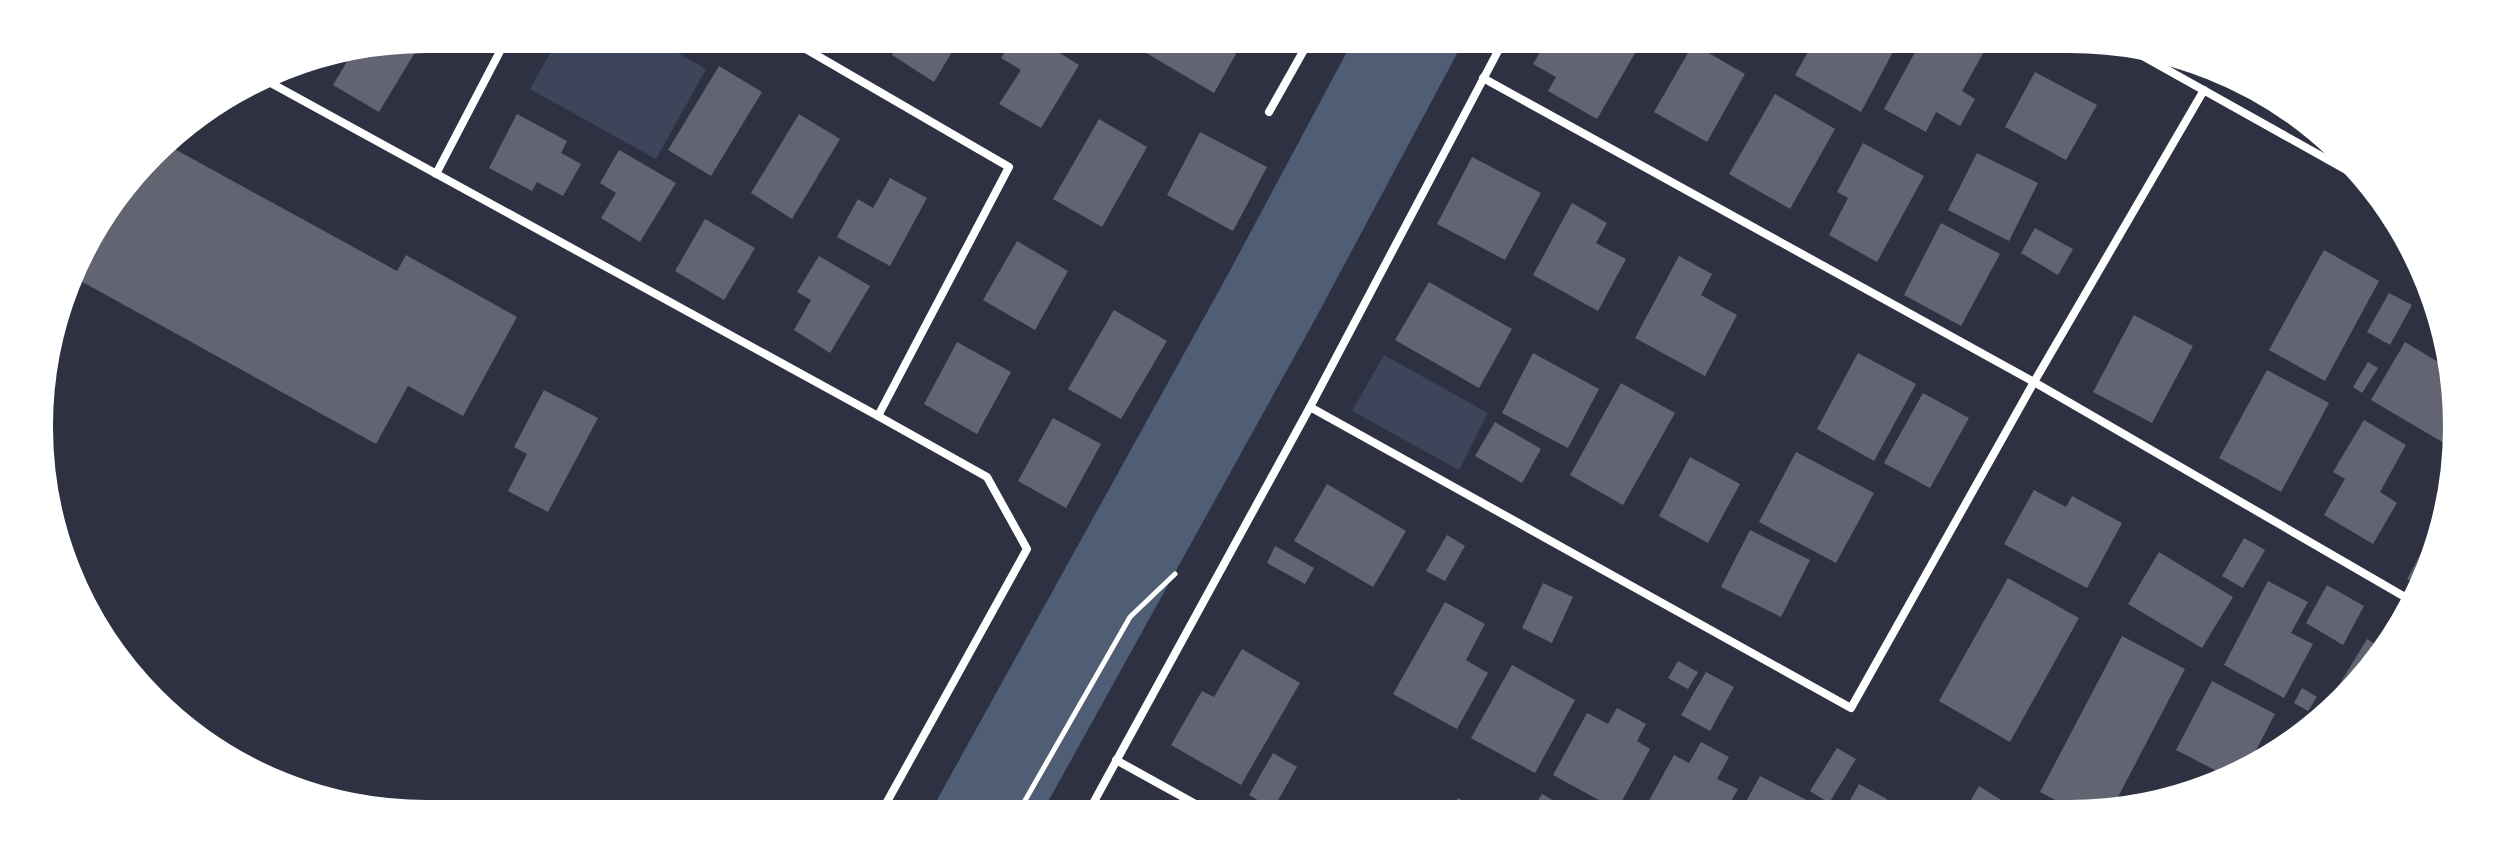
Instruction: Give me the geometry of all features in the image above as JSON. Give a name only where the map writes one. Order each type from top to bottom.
[{"type":"street","points":[[436,174],[502,48]]},
{"type":"street","points":[[804,48],[1009,167],[878,416]]},
{"type":"street","points":[[1269,112],[1305,48]]},
{"type":"street","points":[[1092,805],[1310,407],[1499,48]]},
{"type":"street","points":[[2140,55],[2348,171]]},
{"type":"street","points":[[1483,78],[2034,382],[2407,598]]},
{"type":"street","points":[[270,82],[987,477],[1027,549],[885,805]]},
{"type":"street","points":[[1310,407],[1851,708],[2034,382],[2204,90]]},
{"type":"street","points":[[1116,760],[1197,805]]},
{"type":"path","points":[[1022,805],[1130,617],[1175,574]]},
{"type":"shaded area","points":[[553,48],[669,48],[706,69],[656,159],[530,89]]},
{"type":"shaded area","points":[[1384,355],[1488,413],[1459,470],[1352,411]]},
{"type":"building","points":[[417,48],[379,112],[333,85],[350,56]]},
{"type":"building","points":[[896,48],[955,48],[934,82],[892,55]]},
{"type":"building","points":[[1007,48],[1052,48],[1079,65],[1041,128],[999,104],[1021,70],[1001,58]]},
{"type":"building","points":[[1138,48],[1226,48],[1236,54],[1214,93]]},
{"type":"building","points":[[1543,48],[1638,48],[1597,119],[1548,91],[1556,77],[1533,64]]},
{"type":"building","points":[[1691,48],[1700,48],[1745,74],[1707,142],[1654,112]]},
{"type":"building","points":[[1810,48],[1895,48],[1861,112],[1795,75]]},
{"type":"building","points":[[1917,48],[1985,50],[1962,91],[1975,99],[1960,126],[1936,112],[1926,132],[1884,109]]},
{"type":"building","points":[[719,66],[762,92],[711,176],[668,150]]},
{"type":"building","points":[[2035,72],[2097,105],[2066,160],[2005,127]]},
{"type":"building","points":[[1775,94],[1835,129],[1790,209],[1729,174]]},
{"type":"building","points":[[517,114],[567,141],[561,153],[581,164],[563,196],[537,182],[532,191],[489,168]]},
{"type":"building","points":[[799,114],[840,139],[792,219],[751,193]]},
{"type":"building","points":[[1099,119],[1147,147],[1102,227],[1053,199]]},
{"type":"building","points":[[1200,132],[1267,167],[1233,231],[1167,195]]},
{"type":"building","points":[[1863,143],[1924,176],[1877,262],[1829,235],[1848,198],[1837,192]]},
{"type":"building","points":[[171,147],[397,271],[406,255],[517,317],[463,416],[408,386],[376,444],[78,280],[99,237],[126,196]]},
{"type":"building","points":[[619,150],[676,183],[640,242],[601,218],[616,193],[600,183]]},
{"type":"building","points":[[1977,153],[2038,183],[2009,241],[1948,210]]},
{"type":"building","points":[[1472,157],[1541,193],[1505,260],[1437,224]]},
{"type":"building","points":[[890,178],[927,198],[890,266],[837,237],[858,199],[873,208]]},
{"type":"building","points":[[1572,203],[1607,223],[1596,243],[1626,259],[1598,311],[1533,275]]},
{"type":"building","points":[[705,219],[755,248],[724,300],[675,271]]},
{"type":"building","points":[[1941,223],[2000,254],[1961,326],[1904,295]]},
{"type":"building","points":[[2035,228],[2073,249],[2058,275],[2021,253]]},
{"type":"building","points":[[1017,241],[1068,271],[1035,330],[983,300]]},
{"type":"building","points":[[2324,250],[2379,281],[2325,381],[2269,350]]},
{"type":"building","points":[[819,256],[870,286],[830,353],[794,330],[811,300],[797,292]]},
{"type":"building","points":[[1679,256],[1712,274],[1701,295],[1737,315],[1705,376],[1635,338]]},
{"type":"building","points":[[1429,282],[1512,329],[1479,388],[1395,340]]},
{"type":"building","points":[[2389,293],[2412,305],[2390,345],[2367,332]]},
{"type":"building","points":[[1114,310],[1167,341],[1121,419],[1068,389]]},
{"type":"building","points":[[2134,315],[2193,346],[2152,423],[2093,392]]},
{"type":"building","points":[[957,342],[1011,372],[977,434],[924,404]]},
{"type":"building","points":[[2405,342],[2443,365],[2447,445],[2371,400]]},
{"type":"building","points":[[1533,353],[1599,389],[1568,448],[1502,413]]},
{"type":"building","points":[[1858,353],[1916,384],[1874,461],[1817,429]]},
{"type":"building","points":[[2368,362],[2378,368],[2362,393],[2353,387]]},
{"type":"building","points":[[2267,370],[2329,403],[2281,492],[2219,458]]},
{"type":"building","points":[[1621,383],[1675,413],[1623,505],[1570,475]]},
{"type":"building","points":[[544,390],[598,418],[548,512],[508,491],[527,454],[514,447]]},
{"type":"building","points":[[1923,393],[1969,418],[1930,488],[1884,463]]},
{"type":"building","points":[[1053,418],[1101,444],[1066,508],[1018,481]]},
{"type":"building","points":[[2364,420],[2406,445],[2380,492],[2397,503],[2373,544],[2324,515],[2345,479],[2333,472]]},
{"type":"building","points":[[1495,422],[1541,449],[1522,483],[1475,456]]},
{"type":"building","points":[[1796,452],[1874,493],[1836,563],[1759,522]]},
{"type":"building","points":[[1690,457],[1740,484],[1708,543],[1659,516]]},
{"type":"building","points":[[1327,484],[1406,531],[1373,587],[1294,541]]},
{"type":"building","points":[[2034,490],[2066,507],[2072,496],[2122,523],[2087,588],[2004,544]]},
{"type":"building","points":[[1750,530],[1810,560],[1781,617],[1721,587]]},
{"type":"building","points":[[2432,533],[2414,583],[2407,579]]},
{"type":"building","points":[[1447,535],[1465,546],[1445,581],[1426,571]]},
{"type":"building","points":[[2244,538],[2265,550],[2243,588],[2222,576]]},
{"type":"building","points":[[1275,546],[1314,568],[1305,584],[1267,563]]},
{"type":"building","points":[[2159,552],[2233,597],[2202,648],[2128,604]]},
{"type":"building","points":[[2008,578],[2079,618],[2010,742],[1939,701]]},
{"type":"building","points":[[2268,581],[2308,602],[2291,633],[2313,644],[2284,698],[2224,665]]},
{"type":"building","points":[[1543,583],[1573,597],[1552,643],[1522,628]]},
{"type":"building","points":[[2327,585],[2364,606],[2343,645],[2306,623]]},
{"type":"building","points":[[1445,602],[1485,624],[1466,660],[1488,673],[1457,729],[1393,694]]},
{"type":"building","points":[[2122,636],[2185,669],[2115,802],[2065,805],[2040,792]]},
{"type":"building","points":[[2367,639],[2378,646],[2354,676],[2329,702]]},
{"type":"building","points":[[1242,649],[1300,683],[1241,785],[1171,745],[1202,691],[1214,697]]},
{"type":"building","points":[[1678,661],[1698,672],[1688,689],[1668,678]]},
{"type":"building","points":[[1512,665],[1575,700],[1535,773],[1471,738]]},
{"type":"building","points":[[1706,672],[1734,687],[1710,731],[1681,715]]},
{"type":"building","points":[[2212,681],[2275,714],[2252,758],[2221,773],[2176,750]]},
{"type":"building","points":[[2302,688],[2317,697],[2308,711],[2294,703]]},
{"type":"building","points":[[1617,708],[1646,724],[1637,741],[1650,749],[1620,805],[1608,805],[1553,775],[1587,713],[1608,724]]},
{"type":"building","points":[[1701,742],[1729,757],[1717,779],[1738,789],[1729,805],[1647,805],[1674,755],[1689,763]]},
{"type":"building","points":[[1837,748],[1856,759],[1829,803],[1810,791]]},
{"type":"building","points":[[1273,753],[1297,767],[1275,805],[1266,805],[1249,795]]},
{"type":"building","points":[[1760,776],[1816,805],[1744,805]]},
{"type":"building","points":[[1859,784],[1887,799],[1883,805],[1847,805]]},
{"type":"building","points":[[1979,786],[2009,805],[1968,805]]},
{"type":"building","points":[[1542,794],[1561,805],[1535,805]]},
{"type":"building","points":[[1458,798],[1470,805],[1454,805]]},
{"type":"waterway","points":[[990,805],[1272,296],[1405,48]]}]
